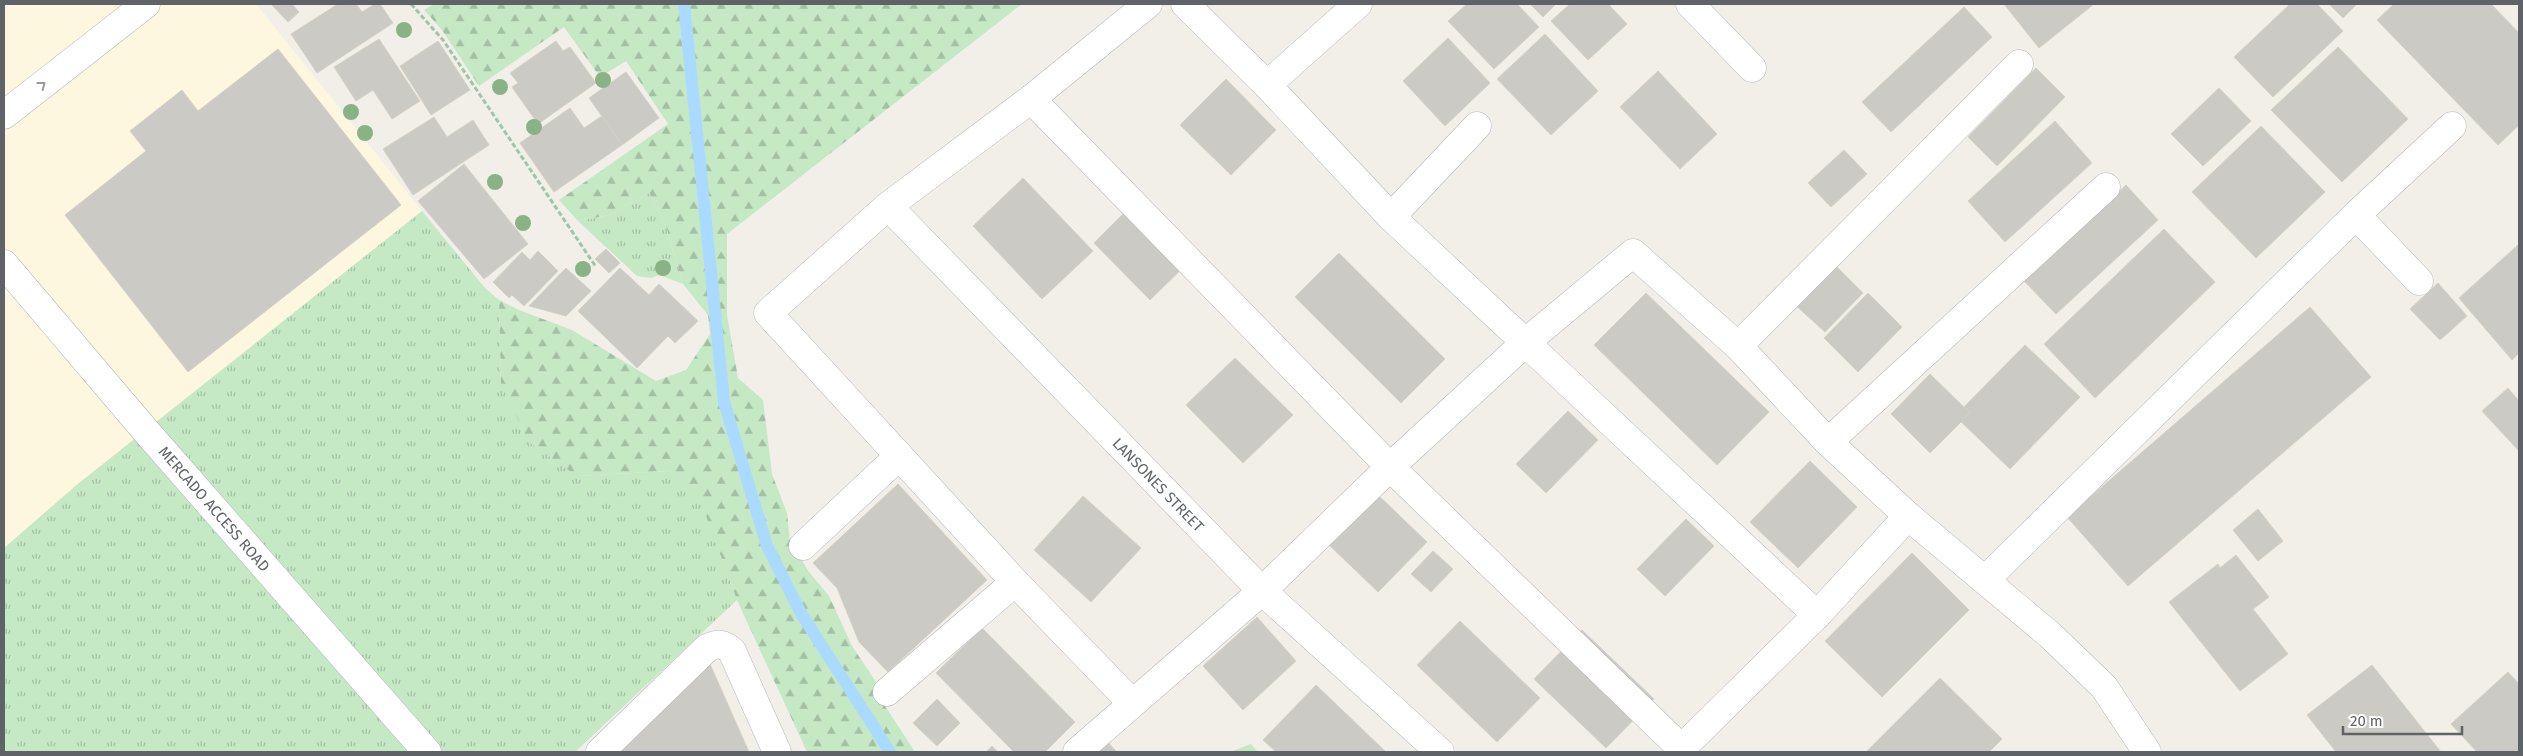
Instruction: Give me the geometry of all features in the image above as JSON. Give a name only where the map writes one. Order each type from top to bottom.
[{"type":"street","points":[[4,115],[146,4]]},
{"type":"street","points":[[1132,703],[1015,582],[768,313],[888,206],[1031,99],[1148,4]]},
{"type":"street","points":[[1185,4],[1267,84],[1391,218],[1817,615]]},
{"type":"street","points":[[1267,84],[1358,4]]},
{"type":"street","points":[[1690,4],[1752,68]]},
{"type":"street","points":[[1738,346],[2019,64]]},
{"type":"street","points":[[1031,99],[1390,467],[1680,750],[1817,615],[1908,516]]},
{"type":"street","points":[[1391,218],[1477,126]]},
{"type":"street","points":[[1985,580],[2356,215],[2452,126]]},
{"type":"street","points":[[1828,442],[2106,187]]},
{"type":"street","name":"LANSONES STREET","points":[[888,206],[1262,592],[1440,752]]},
{"type":"street","points":[[2356,215],[2419,281]]},
{"type":"street","points":[[1077,752],[1262,592],[1390,467],[1526,342],[1633,253],[1738,346],[1828,442],[1908,516],[2050,634],[2104,687],[2146,752]]},
{"type":"street","name":"MERCADO ACCESS ROAD","points":[[4,264],[152,438],[427,752]]},
{"type":"street","points":[[803,546],[899,456]]},
{"type":"street","points":[[887,692],[1015,582]]},
{"type":"street","points":[[600,752],[707,648],[716,644],[724,644],[732,651],[777,752]]},
{"type":"path","points":[[411,4],[443,40],[596,267]]},
{"type":"shaded area","points":[[4,4],[256,4],[422,211],[79,483],[4,548]]},
{"type":"green space","points":[[434,4],[1022,4],[727,234],[727,315],[738,378],[763,400],[772,474],[787,513],[790,541],[809,572],[829,596],[852,646],[876,682],[874,689],[915,752],[807,752],[737,600],[696,488],[668,471],[577,476],[529,442],[501,384],[499,300],[519,310],[572,330],[656,381],[686,370],[710,334],[708,315],[683,284],[665,223],[649,193],[609,215],[578,221],[559,200],[668,124],[626,61],[600,77],[564,27],[479,86],[442,30],[424,10]]},
{"type":"green space","points":[[649,193],[665,223],[683,284],[659,275],[651,278],[637,276],[578,221],[609,215]]},
{"type":"green space","points":[[422,211],[485,288],[499,300],[501,384],[577,476],[668,471],[697,488],[737,600],[575,752],[4,752],[4,548],[79,483]]},
{"type":"green space","points":[[1251,744],[1258,752],[1230,752]]},
{"type":"building","points":[[271,4],[292,4],[299,12],[288,22]]},
{"type":"building","points":[[338,4],[356,4],[362,12],[375,4],[380,4],[393,23],[317,73],[291,34]]},
{"type":"building","points":[[1467,4],[1517,4],[1539,27],[1494,69],[1448,21]]},
{"type":"building","points":[[1530,4],[1556,4],[1543,17]]},
{"type":"building","points":[[1570,4],[1608,4],[1627,24],[1588,60],[1551,21]]},
{"type":"building","points":[[2004,4],[2094,4],[2039,48]]},
{"type":"building","points":[[2290,4],[2317,4],[2343,31],[2273,97],[2234,57]]},
{"type":"building","points":[[2329,4],[2357,4],[2343,18]]},
{"type":"building","points":[[2394,4],[2491,4],[2519,33],[2519,125],[2498,145],[2377,20]]},
{"type":"building","points":[[1964,7],[1992,37],[1891,132],[1862,102]]},
{"type":"building","points":[[1545,34],[1598,91],[1551,135],[1497,79]]},
{"type":"building","points":[[1448,38],[1490,83],[1445,126],[1403,81]]},
{"type":"building","points":[[379,39],[420,101],[392,119],[373,90],[356,101],[334,67]]},
{"type":"building","points":[[438,41],[470,90],[431,115],[400,66]]},
{"type":"building","points":[[556,41],[563,51],[570,47],[596,83],[538,124],[512,87],[518,83],[510,73]]},
{"type":"building","points":[[2338,47],[2408,119],[2342,182],[2271,110]]},
{"type":"building","points":[[278,49],[401,205],[188,372],[65,215],[146,151],[130,131],[182,90],[198,111]]},
{"type":"building","points":[[2036,68],[2065,97],[1997,166],[1968,137]]},
{"type":"building","points":[[1658,71],[1717,134],[1680,169],[1620,107]]},
{"type":"building","points":[[626,72],[659,118],[622,145],[589,98]]},
{"type":"building","points":[[1226,79],[1276,130],[1231,175],[1180,125]]},
{"type":"building","points":[[2219,88],[2251,121],[2203,166],[2171,134]]},
{"type":"building","points":[[570,108],[584,128],[602,116],[622,145],[554,192],[520,143]]},
{"type":"building","points":[[434,117],[447,137],[473,120],[489,145],[413,195],[383,149]]},
{"type":"building","points":[[2055,121],[2092,163],[2005,242],[1968,201]]},
{"type":"building","points":[[2261,126],[2325,192],[2256,258],[2192,192]]},
{"type":"building","points":[[1844,150],[1867,174],[1831,207],[1808,183]]},
{"type":"building","points":[[464,164],[528,244],[484,279],[418,201]]},
{"type":"building","points":[[1023,178],[1093,251],[1042,299],[973,226]]},
{"type":"building","points":[[2126,185],[2158,220],[2056,314],[2023,280]]},
{"type":"building","points":[[1137,200],[1194,257],[1150,300],[1094,243]]},
{"type":"building","points":[[2164,229],[2215,282],[2095,398],[2044,344]]},
{"type":"building","points":[[2519,244],[2519,353],[2512,360],[2459,298]]},
{"type":"building","points":[[606,249],[620,263],[609,273],[595,259]]},
{"type":"building","points":[[538,251],[558,271],[524,306],[512,295],[509,298],[493,282],[522,252],[530,260]]},
{"type":"building","points":[[1339,253],[1445,359],[1401,403],[1295,297]]},
{"type":"building","points":[[1832,262],[1863,293],[1825,332],[1792,302]]},
{"type":"building","points":[[566,268],[591,291],[566,316],[529,306]]},
{"type":"building","points":[[620,268],[649,295],[659,284],[698,321],[675,343],[668,336],[637,368],[578,311]]},
{"type":"building","points":[[2438,283],[2467,316],[2440,340],[2410,309]]},
{"type":"building","points":[[1646,293],[1769,412],[1717,465],[1594,345]]},
{"type":"building","points":[[1868,293],[1902,327],[1858,372],[1824,338]]},
{"type":"building","points":[[2310,307],[2371,377],[2128,586],[2067,517]]},
{"type":"building","points":[[2025,345],[2080,397],[2010,469],[1955,416]]},
{"type":"building","points":[[1235,358],[1293,415],[1243,463],[1186,405]]},
{"type":"building","points":[[1930,374],[1970,413],[1930,453],[1891,414]]},
{"type":"building","points":[[2508,388],[2519,401],[2519,451],[2482,411]]},
{"type":"building","points":[[1568,411],[1598,440],[1546,493],[1516,464]]},
{"type":"building","points":[[1810,461],[1857,507],[1798,568],[1750,522]]},
{"type":"building","points":[[898,484],[987,580],[888,672],[859,642],[837,588],[813,563]]},
{"type":"building","points":[[1375,492],[1427,542],[1378,592],[1326,542]]},
{"type":"building","points":[[1083,496],[1141,548],[1091,602],[1034,550]]},
{"type":"building","points":[[2258,509],[2283,541],[2258,561],[2233,530]]},
{"type":"building","points":[[1686,519],[1714,546],[1665,596],[1637,569]]},
{"type":"building","points":[[1433,551],[1453,569],[1431,592],[1411,574]]},
{"type":"building","points":[[1912,553],[1969,610],[1882,697],[1825,641]]},
{"type":"building","points":[[2236,555],[2269,597],[2253,609],[2288,654],[2240,691],[2169,602],[2218,564],[2220,568]]},
{"type":"building","points":[[1257,617],[1296,661],[1243,710],[1203,666]]},
{"type":"building","points":[[1460,621],[1540,698],[1497,742],[1417,665]]},
{"type":"building","points":[[982,628],[1075,722],[1045,752],[1014,752],[936,673]]},
{"type":"building","points":[[1582,630],[1654,699],[1606,748],[1534,679]]},
{"type":"building","points":[[710,664],[749,752],[615,752]]},
{"type":"building","points":[[2372,665],[2441,752],[2336,752],[2307,715]]},
{"type":"building","points":[[2508,672],[2519,684],[2519,752],[2477,752],[2451,724]]},
{"type":"building","points":[[1940,678],[2002,739],[1989,752],[1866,752]]},
{"type":"building","points":[[1316,685],[1386,752],[1276,752],[1263,740]]},
{"type":"building","points":[[937,699],[960,723],[937,746],[913,723]]},
{"type":"building","points":[[1102,736],[1117,752],[1084,752]]},
{"type":"building","points":[[992,746],[998,752],[986,752]]},
{"type":"waterway","points":[[684,4],[724,402],[767,546],[802,615],[890,752]]}]
